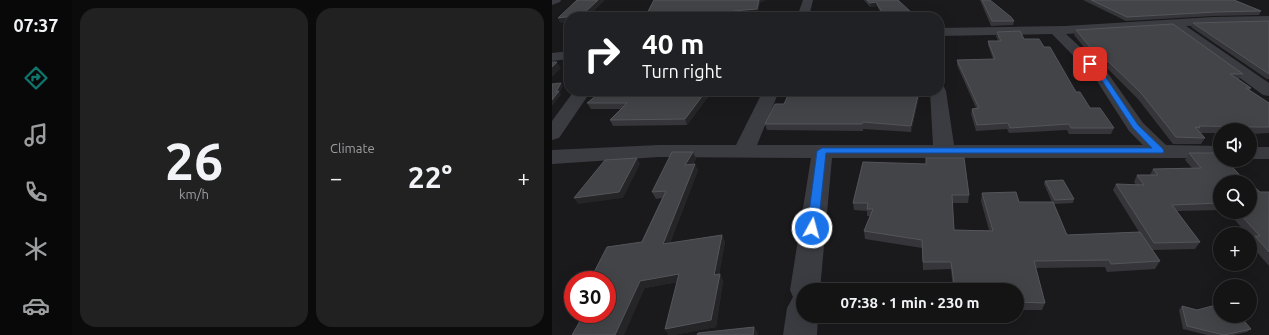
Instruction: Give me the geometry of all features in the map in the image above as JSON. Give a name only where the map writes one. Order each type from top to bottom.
[{"type":"street","points":[[552,2],[556,0]]},
{"type":"street","points":[[804,12],[808,0]]},
{"type":"street","points":[[944,32],[1056,31],[1173,23],[1269,20]]},
{"type":"street","points":[[1173,23],[1269,91]]},
{"type":"street","points":[[1056,31],[1101,75],[1136,127],[1160,151]]},
{"type":"street","points":[[552,57],[564,56]]},
{"type":"street","points":[[552,134],[579,96]]},
{"type":"street","points":[[744,150],[770,96]]},
{"type":"street","points":[[938,96],[944,151]]},
{"type":"street","points":[[552,157],[659,151],[744,150],[1213,152]]},
{"type":"street","points":[[806,283],[822,151]]},
{"type":"street","points":[[1257,153],[1269,153]]},
{"type":"street","points":[[800,335],[801,323]]},
{"type":"building","points":[[577,0],[598,0],[585,12],[564,12]]},
{"type":"building","points":[[654,0],[759,0],[757,9],[733,12],[648,12]]},
{"type":"building","points":[[867,0],[898,0],[911,12],[882,12],[876,2],[870,3]]},
{"type":"building","points":[[982,0],[990,0],[1014,21],[992,21]]},
{"type":"building","points":[[1091,0],[1234,0],[1261,11],[1127,17]]},
{"type":"building","points":[[564,12],[564,17],[558,18]]},
{"type":"building","points":[[1269,21],[1269,74],[1193,23]]},
{"type":"building","points":[[1173,24],[1243,74],[1230,74],[1251,88],[1246,88],[1269,103],[1269,127],[1257,127],[1257,123],[1213,123],[1213,126],[1199,126],[1200,128],[1195,127],[1205,138],[1176,137],[1141,93],[1109,62],[1107,62],[1090,47],[1076,30]]},
{"type":"building","points":[[1020,31],[1024,39],[1039,39],[1044,47],[1050,47],[1076,92],[1080,92],[1090,108],[1100,108],[1114,128],[1071,128],[1069,124],[1010,128],[1008,123],[977,125],[972,109],[979,108],[957,60],[995,59],[988,41],[1001,41],[997,32]]},
{"type":"building","points":[[552,62],[557,62],[552,67]]},
{"type":"building","points":[[561,83],[556,92],[559,91],[552,100],[552,84]]},
{"type":"building","points":[[596,96],[702,96],[685,119],[610,120],[627,103],[587,103]]},
{"type":"building","points":[[788,96],[918,96],[911,126],[863,122],[862,124],[765,124],[775,104],[784,104]]},
{"type":"building","points":[[672,152],[693,152],[685,165],[695,164],[663,244],[722,235],[714,275],[720,274],[711,320],[665,329],[679,274],[640,281],[615,335],[572,335],[579,323],[616,323],[616,271],[595,271],[607,247],[642,242],[666,191],[652,192]]},
{"type":"building","points":[[1189,153],[1213,153],[1213,167],[1232,167],[1240,175],[1213,175],[1213,203],[1172,205],[1200,242],[1154,243],[1116,184],[1144,185],[1137,175],[1158,175],[1153,169],[1201,168]]},
{"type":"building","points":[[637,158],[619,192],[574,198],[605,160]]},
{"type":"building","points":[[926,158],[964,158],[969,195],[952,195],[954,230],[993,231],[982,193],[1016,192],[1019,202],[1053,202],[1067,235],[1140,232],[1160,261],[1111,264],[1109,260],[1034,261],[1045,303],[1024,302],[1024,283],[954,283],[951,262],[923,262],[922,240],[864,231],[873,209],[867,209],[868,203],[853,203],[863,162],[926,164]]},
{"type":"building","points":[[1063,180],[1074,199],[1055,200],[1045,181]]},
{"type":"building","points":[[1257,189],[1260,192],[1269,192],[1269,252],[1257,238],[1257,236],[1260,236],[1257,233],[1257,227],[1252,227],[1244,219],[1257,219]]},
{"type":"building","points":[[1182,306],[1197,310],[1213,306],[1213,323],[1246,323],[1251,329],[1224,335],[1187,326]]},
{"type":"building","points":[[754,327],[753,335],[697,335],[698,333]]},
{"type":"route","points":[[812,228],[822,151],[1160,151],[1136,127],[1101,75],[1090,64]]}]
